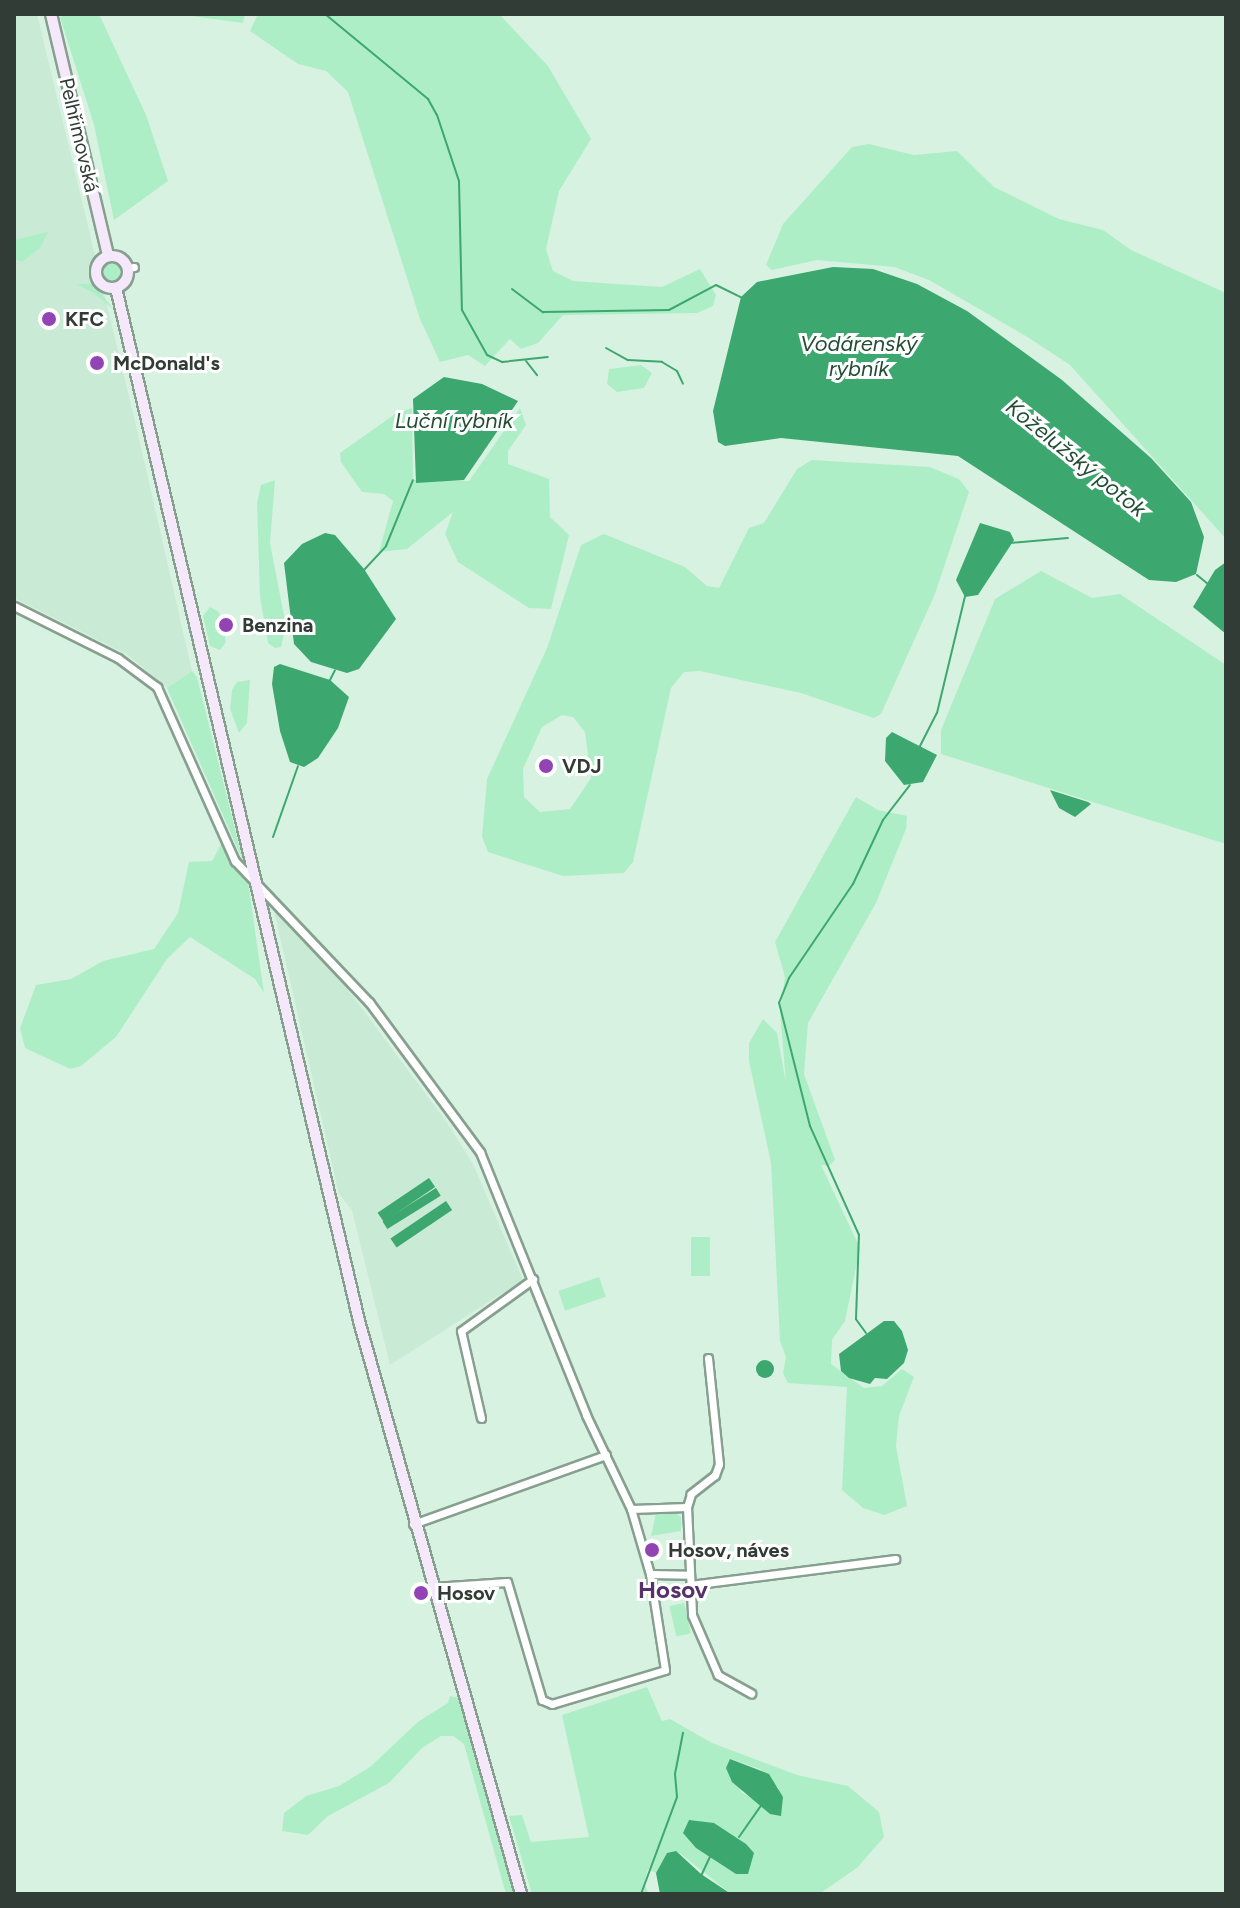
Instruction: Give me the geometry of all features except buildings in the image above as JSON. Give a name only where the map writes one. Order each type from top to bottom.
[{"type":"main road","name":"Pelhřimovská","points":[[51,14],[108,256]]},
{"type":"main road","points":[[108,256],[120,258],[131,268],[126,281],[116,288],[102,285],[96,278],[97,264],[108,256]]},
{"type":"main road","points":[[116,288],[359,1321],[413,1524],[521,1894]]},
{"type":"street","points":[[14,606],[138,670],[157,687],[235,861],[369,1002],[480,1152],[631,1509],[650,1574],[665,1670],[552,1704],[542,1700],[507,1582],[433,1587]]},
{"type":"street","points":[[481,1418],[461,1331],[533,1279]]},
{"type":"street","points":[[708,1358],[719,1464],[715,1475],[691,1494],[687,1507],[692,1615],[706,1655],[729,1685],[751,1693]]},
{"type":"street","points":[[413,1524],[606,1455]]},
{"type":"street","points":[[631,1509],[687,1507]]},
{"type":"street","points":[[690,1585],[895,1559]]},
{"type":"street","points":[[650,1574],[689,1575]]},
{"type":"shaded area","points":[[14,14],[37,14],[192,671],[167,688],[128,655],[14,598]]},
{"type":"shaded area","points":[[67,14],[99,14],[146,115],[168,181],[114,220],[94,125],[60,17]]},
{"type":"shaded area","points":[[177,14],[245,14],[243,23]]},
{"type":"shaded area","points":[[258,14],[499,14],[548,66],[591,139],[559,191],[546,249],[553,271],[573,281],[662,287],[700,269],[716,295],[713,306],[697,313],[563,315],[538,343],[521,349],[510,339],[485,366],[468,355],[440,362],[420,319],[348,92],[326,71],[298,64],[250,31]]},
{"type":"shaded area","points":[[869,144],[914,155],[957,151],[994,187],[1059,219],[1103,230],[1131,250],[1226,293],[1226,539],[1070,365],[1029,338],[929,280],[894,267],[817,260],[772,270],[766,265],[783,224],[852,147]]},
{"type":"shaded area","points":[[48,232],[40,248],[22,262],[14,259],[14,240]]},
{"type":"shaded area","points":[[112,261],[120,264],[123,272],[120,280],[112,283],[104,280],[101,272],[104,264]]},
{"type":"shaded area","points":[[76,284],[94,284],[113,309],[94,293]]},
{"type":"shaded area","points":[[641,365],[652,373],[644,388],[617,392],[607,384],[609,369]]},
{"type":"shaded area","points":[[412,408],[413,480],[469,481],[520,408],[526,425],[508,451],[508,464],[549,479],[550,517],[569,535],[551,609],[529,608],[458,562],[445,534],[453,512],[407,549],[379,552],[393,501],[384,494],[362,492],[341,462],[340,453],[395,414]]},
{"type":"shaded area","points":[[812,460],[930,467],[959,479],[969,492],[935,594],[881,714],[874,718],[801,693],[700,671],[684,672],[671,688],[633,862],[624,873],[563,876],[488,852],[482,837],[487,779],[547,648],[581,545],[604,534],[685,567],[707,586],[719,588],[749,528],[764,523],[797,469]],"holes":[[[562,715],[573,717],[585,732],[591,778],[570,809],[540,812],[524,797],[523,769],[542,727]]]},
{"type":"shaded area","points":[[275,480],[270,543],[286,626],[281,647],[275,648],[268,643],[260,597],[257,503],[261,485]]},
{"type":"shaded area","points":[[1041,571],[1092,598],[1120,594],[1226,665],[1226,844],[941,754],[941,730],[995,599]]},
{"type":"shaded area","points":[[210,607],[219,612],[226,642],[220,650],[210,646],[203,616]]},
{"type":"shaded area","points":[[192,671],[197,677],[243,861],[167,688]]},
{"type":"shaded area","points":[[250,680],[247,723],[239,733],[230,709],[232,690],[237,682]]},
{"type":"shaded area","points":[[856,797],[878,810],[907,816],[906,829],[876,903],[808,1023],[804,1074],[835,1160],[829,1166],[821,1165],[860,1248],[845,1321],[832,1340],[831,1364],[864,1388],[882,1386],[902,1369],[914,1377],[899,1416],[896,1446],[907,1506],[884,1515],[863,1508],[842,1490],[847,1387],[788,1383],[783,1373],[786,1357],[780,1341],[771,1163],[749,1061],[749,1043],[763,1019],[777,1033],[786,1083],[780,1011],[785,977],[775,942]]},
{"type":"shaded area","points":[[223,841],[248,882],[264,993],[255,979],[190,937],[167,959],[116,1037],[81,1066],[70,1069],[25,1048],[20,1028],[36,985],[71,979],[103,961],[154,949],[178,913],[189,862],[212,861]]},
{"type":"shaded area","points":[[274,911],[343,983],[448,1124],[473,1164],[523,1280],[390,1365],[352,1210],[339,1194]]},
{"type":"shaded area","points":[[691,1237],[710,1237],[710,1276],[691,1276]]},
{"type":"shaded area","points":[[599,1277],[606,1297],[565,1311],[558,1291]]},
{"type":"shaded area","points":[[673,1511],[681,1517],[681,1531],[651,1536],[656,1513]]},
{"type":"shaded area","points":[[684,1603],[691,1633],[676,1637],[669,1606]]},
{"type":"shaded area","points":[[647,1687],[662,1721],[670,1719],[712,1743],[797,1775],[848,1786],[879,1812],[884,1837],[857,1868],[819,1894],[731,1894],[681,1854],[667,1853],[656,1873],[648,1869],[644,1883],[649,1894],[532,1894],[509,1816],[522,1815],[531,1842],[589,1837],[562,1715]],"holes":[[[731,1759],[760,1769],[779,1788],[781,1816],[741,1792]]]},
{"type":"shaded area","points":[[450,1696],[459,1698],[515,1894],[506,1894],[464,1744],[453,1736],[441,1736],[422,1748],[389,1783],[328,1816],[308,1835],[282,1831],[284,1813],[306,1796],[339,1786],[370,1767],[419,1721],[448,1703]]},
{"type":"water","name":"Vodárenský rybník","points":[[833,267],[873,269],[917,284],[967,311],[1062,380],[1151,458],[1191,502],[1204,537],[1196,574],[1176,582],[1149,580],[958,456],[781,438],[725,446],[718,442],[713,411],[741,297],[757,282]]},
{"type":"water","name":"Luční rybník","points":[[444,377],[482,384],[518,401],[464,480],[416,483],[413,399]]},
{"type":"water","points":[[980,523],[1010,532],[1014,540],[978,595],[965,597],[956,580]]},
{"type":"water","points":[[325,533],[335,535],[364,569],[396,619],[359,669],[347,673],[311,662],[294,644],[284,563],[302,544]]},
{"type":"water","points":[[1226,562],[1226,634],[1193,607],[1215,570]]},
{"type":"water","points":[[280,664],[330,680],[349,697],[338,728],[318,758],[304,767],[290,762],[280,731],[272,684],[274,667]]},
{"type":"water","points":[[892,732],[937,755],[923,782],[904,785],[885,761],[886,738]]},
{"type":"water","points":[[1050,790],[1091,804],[1075,817],[1059,808]]},
{"type":"water","points":[[429,1178],[435,1187],[384,1222],[378,1213]]},
{"type":"water","points":[[436,1188],[441,1196],[387,1229],[383,1221]]},
{"type":"water","points":[[446,1201],[452,1210],[397,1248],[390,1238]]},
{"type":"water","points":[[884,1321],[894,1321],[902,1331],[908,1350],[904,1363],[887,1379],[875,1378],[870,1384],[849,1378],[841,1371],[839,1354]]},
{"type":"water","points":[[761,1360],[769,1360],[774,1369],[772,1376],[761,1378],[756,1373],[756,1365]]},
{"type":"water","points":[[730,1759],[769,1774],[783,1797],[781,1816],[770,1814],[732,1782],[726,1768]]},
{"type":"water","points":[[689,1820],[714,1823],[746,1844],[754,1853],[748,1874],[736,1874],[696,1848],[683,1833]]},
{"type":"water","points":[[676,1851],[701,1874],[731,1894],[660,1894],[656,1873],[667,1853]]},
{"type":"waterway","name":"Koželužský potok","points":[[325,14],[428,99],[437,115],[459,181],[462,310],[487,355],[502,362],[548,357]]},
{"type":"waterway","points":[[512,289],[543,312],[669,310],[716,285],[741,297]]},
{"type":"waterway","name":"Koželužský potok","points":[[606,348],[628,360],[662,362],[677,371],[683,384]]},
{"type":"waterway","points":[[526,361],[537,375]]},
{"type":"waterway","points":[[363,571],[386,546],[413,480]]},
{"type":"waterway","points":[[1009,543],[1068,538]]},
{"type":"waterway","name":"Koželužský potok","points":[[1197,575],[1207,583]]},
{"type":"waterway","points":[[920,746],[937,713],[965,596]]},
{"type":"waterway","points":[[329,682],[335,670]]},
{"type":"waterway","points":[[273,837],[298,766]]},
{"type":"waterway","points":[[866,1333],[856,1319],[859,1235],[810,1126],[779,1003],[789,978],[853,884],[883,820],[910,785]]},
{"type":"waterway","points":[[641,1894],[677,1797],[675,1774],[683,1733]]},
{"type":"waterway","points":[[739,1837],[761,1806]]},
{"type":"waterway","points":[[701,1876],[710,1857]]},
{"type":"place","name":"KFC","points":[[49,319]]},
{"type":"place","name":"McDonald's","points":[[97,363]]},
{"type":"place","name":"Benzina","points":[[226,625]]},
{"type":"place","name":"VDJ","points":[[546,766]]},
{"type":"place","name":"Hosov, náves","points":[[652,1550]]},
{"type":"place","name":"Hosov","points":[[421,1593]]},
{"type":"district","name":"Hosov","points":[[673,1590]]}]
